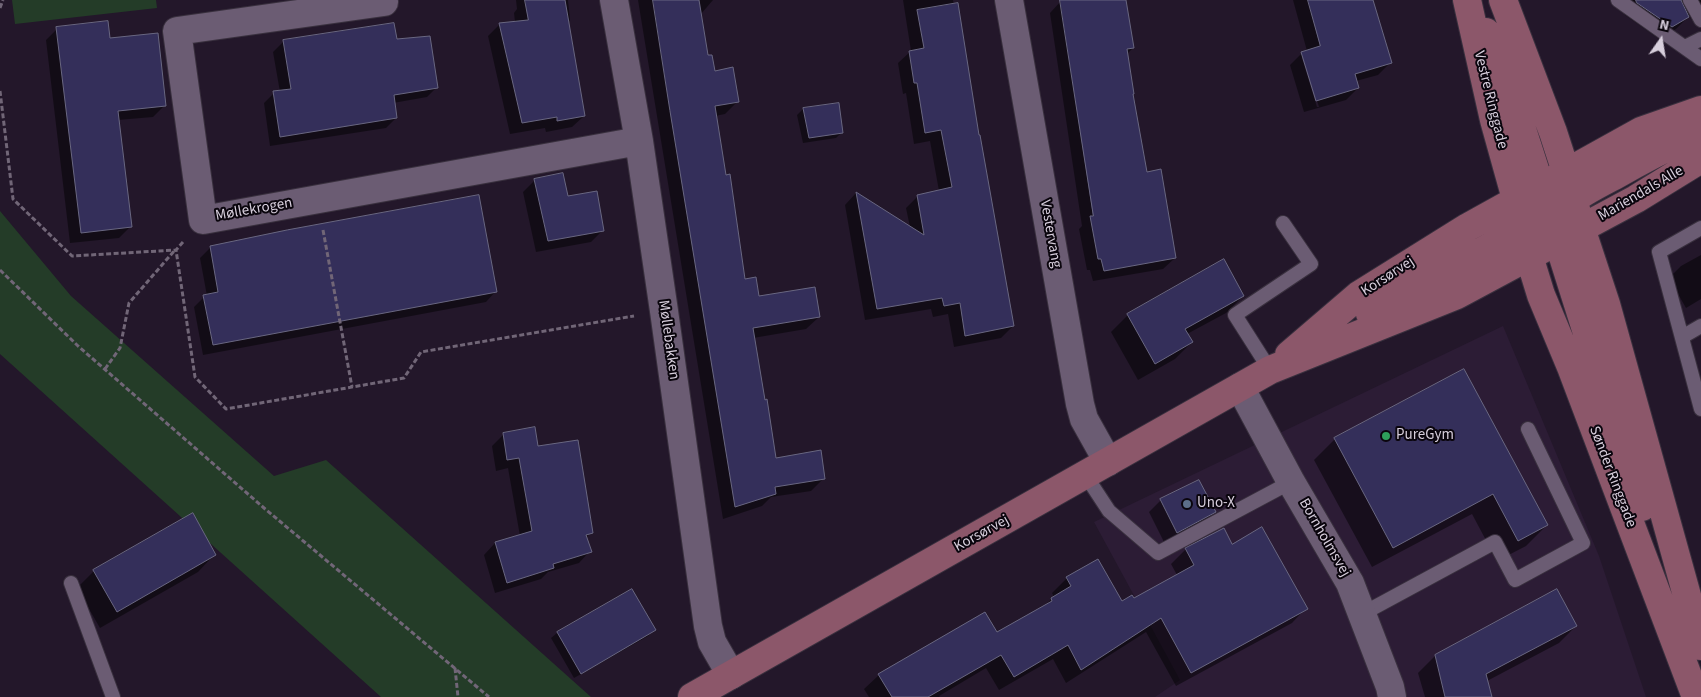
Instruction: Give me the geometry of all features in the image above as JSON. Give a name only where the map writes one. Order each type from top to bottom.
[{"type":"street","name":"Møllebakken","points":[[614,0],[639,141],[708,626],[712,642],[731,675]]},
{"type":"street","name":"Vestervang","points":[[1009,0],[1080,404],[1097,469]]},
{"type":"street","name":"Vestre Ringgade","points":[[1469,0],[1494,120],[1516,199],[1552,215]]},
{"type":"street","points":[[1469,0],[1503,70],[1552,215],[1662,572],[1701,670]]},
{"type":"street","points":[[1503,0],[1553,132],[1566,172],[1552,215],[1606,304],[1701,646]]},
{"type":"street","name":"Møllekrogen","points":[[384,2],[177,31],[203,220],[639,141]]},
{"type":"street","points":[[1566,172],[1641,131],[1701,110]]},
{"type":"street","points":[[1270,370],[1552,215],[1650,155],[1701,131]]},
{"type":"street","name":"Mariendals Alle","points":[[1552,215],[1636,199],[1701,159]]},
{"type":"street","name":"Korsørvej","points":[[1270,370],[1359,295],[1516,199]]},
{"type":"street","name":"Sønder Ringgade","points":[[1552,215],[1529,256],[1541,294],[1571,367],[1696,697]]},
{"type":"street","name":"Korsørvej","points":[[692,697],[1270,370],[1457,295],[1529,256]]},
{"type":"street","name":"Bornholmsvej","points":[[1240,387],[1350,583],[1390,687],[1392,697]]},
{"type":"lane","points":[[1618,0],[1701,59]]},
{"type":"lane","points":[[1690,0],[1701,20]]},
{"type":"lane","points":[[1684,47],[1701,39]]},
{"type":"lane","points":[[1270,370],[1235,315],[1311,264],[1283,223]]},
{"type":"lane","points":[[1701,228],[1660,252],[1701,409]]},
{"type":"lane","points":[[1682,337],[1701,326]]},
{"type":"lane","points":[[1362,614],[1495,542],[1515,580],[1583,543],[1528,429]]},
{"type":"lane","points":[[1097,469],[1109,510],[1158,553],[1292,482]]},
{"type":"lane","points":[[71,583],[113,697]]},
{"type":"path","points":[[0,8],[2,0]]},
{"type":"path","points":[[0,91],[13,199],[72,256],[176,250]]},
{"type":"path","points":[[317,199],[352,387]]},
{"type":"path","points":[[105,370],[120,348],[130,304],[203,220]]},
{"type":"path","points":[[176,250],[195,377],[226,409],[404,378],[421,352],[664,311]]},
{"type":"path","points":[[0,270],[105,370],[264,508],[489,697]]},
{"type":"path","points":[[454,667],[458,697]]},
{"type":"shaded area","points":[[1503,326],[1599,556],[1646,697],[1155,697],[1180,680],[1094,522]]},
{"type":"green space","points":[[12,0],[156,0],[157,8],[15,24]]},
{"type":"green space","points":[[0,211],[71,296],[274,476],[326,460],[591,697],[381,697],[0,354]]},
{"type":"building","points":[[525,0],[565,0],[585,116],[557,121],[557,117],[522,123],[499,23],[528,20]]},
{"type":"building","points":[[653,0],[699,0],[708,55],[712,55],[715,71],[733,67],[739,102],[715,106],[726,175],[730,174],[745,279],[756,277],[759,296],[815,287],[820,317],[753,328],[776,458],[821,450],[825,479],[775,487],[776,494],[735,507],[670,111]]},
{"type":"building","points":[[1060,0],[1126,0],[1134,48],[1127,49],[1147,172],[1161,169],[1176,258],[1104,271],[1101,259],[1098,259],[1090,216],[1093,216]]},
{"type":"building","points":[[1308,0],[1373,0],[1392,63],[1355,74],[1359,88],[1316,101],[1301,52],[1320,46]]},
{"type":"building","points":[[1636,0],[1681,0],[1689,17],[1672,27],[1637,3]]},
{"type":"building","points":[[958,3],[979,135],[1014,326],[965,336],[960,303],[944,306],[942,298],[877,309],[856,192],[924,235],[917,195],[952,187],[941,130],[925,133],[917,83],[914,83],[909,51],[924,48],[917,10]]},
{"type":"building","points":[[108,21],[110,38],[158,33],[166,106],[118,111],[132,227],[81,233],[56,27]]},
{"type":"building","points":[[394,23],[397,39],[430,36],[438,88],[394,95],[397,118],[280,137],[273,91],[291,89],[283,40]]},
{"type":"building","points":[[839,103],[843,133],[809,138],[803,108]]},
{"type":"building","points":[[563,173],[568,196],[597,191],[604,231],[548,241],[534,179]]},
{"type":"building","points":[[479,195],[497,292],[213,345],[203,295],[218,292],[210,246]]},
{"type":"building","points":[[1224,259],[1244,296],[1185,329],[1193,342],[1155,364],[1127,314]]},
{"type":"building","points":[[1464,369],[1548,525],[1518,541],[1493,494],[1393,548],[1334,438]]},
{"type":"building","points":[[535,427],[538,446],[578,440],[593,533],[586,535],[592,552],[553,564],[554,568],[507,583],[495,542],[532,531],[519,458],[507,460],[503,433]]},
{"type":"building","points":[[1199,480],[1216,512],[1177,533],[1160,499]]},
{"type":"building","points":[[193,513],[216,555],[117,612],[93,570]]},
{"type":"building","points":[[1262,527],[1308,609],[1191,673],[1161,618],[1081,670],[1068,645],[1014,677],[1001,655],[928,697],[892,697],[878,674],[985,612],[997,632],[1052,601],[1051,598],[1071,586],[1066,577],[1098,559],[1122,601],[1132,595],[1134,598],[1194,565],[1185,548],[1224,528],[1232,544]]},
{"type":"building","points":[[632,589],[656,630],[581,674],[557,632]]},
{"type":"building","points":[[1557,589],[1577,626],[1486,674],[1492,697],[1445,697],[1435,655]]},
{"type":"place","name":"PureGym","points":[[1386,436]]},
{"type":"place","name":"Uno-X","points":[[1187,504]]}]
